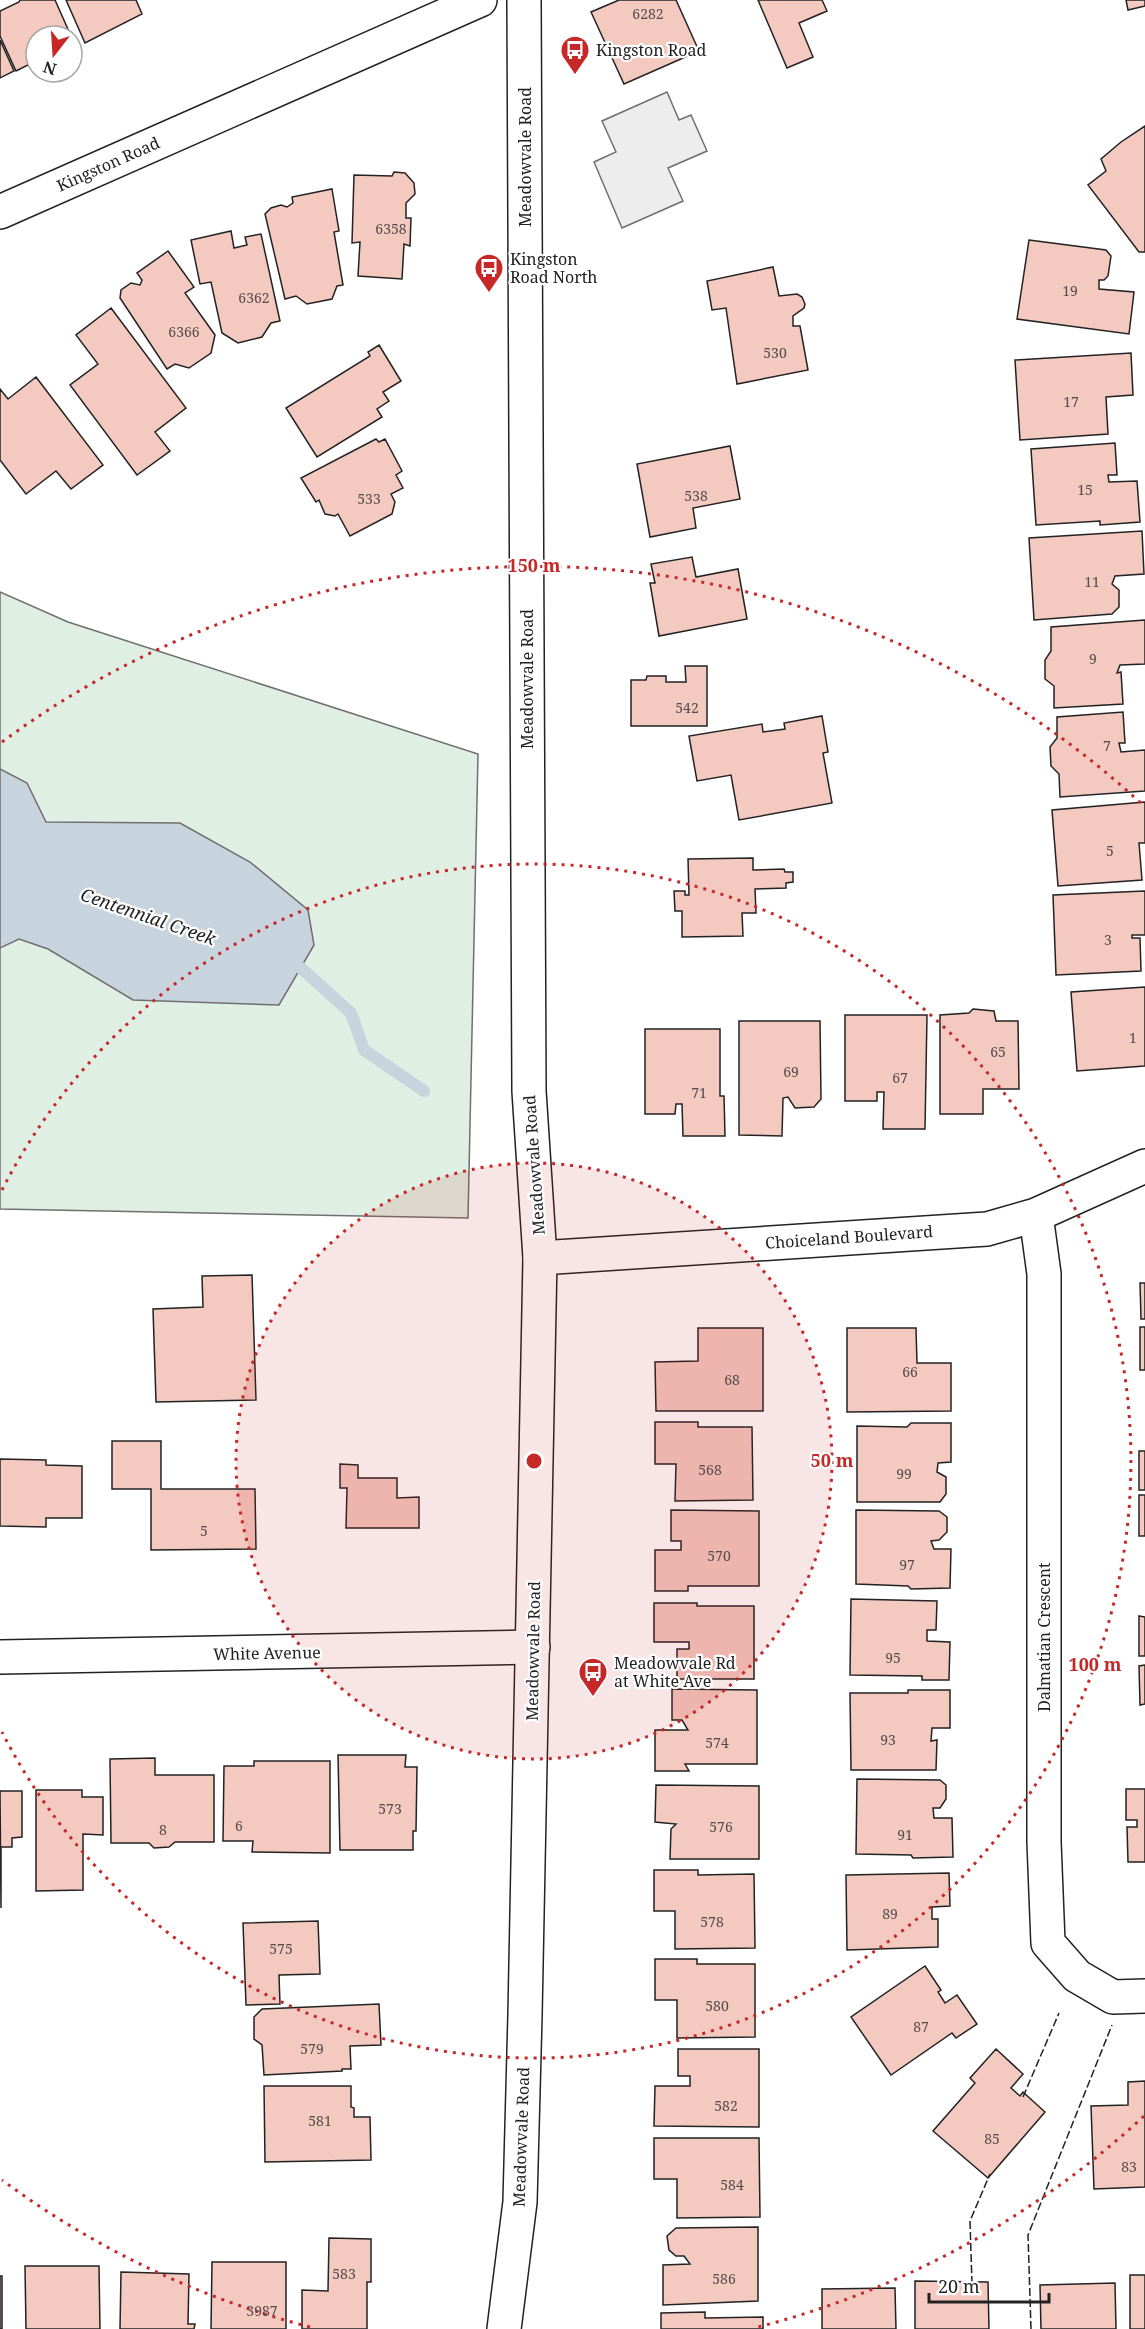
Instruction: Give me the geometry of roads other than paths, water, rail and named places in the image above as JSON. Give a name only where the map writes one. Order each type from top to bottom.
[{"type":"street","name":"Kingston Road","points":[[0,212],[480,0]]},
{"type":"street","name":"Meadowvale Road","points":[[504,2329],[520,2202],[540,1258],[529,1091],[524,0]]},
{"type":"street","name":"Choiceland Boulevard","points":[[540,1258],[987,1229],[1036,1215],[1145,1166]]},
{"type":"street","name":"Dalmatian Crescent","points":[[1036,1215],[1044,1274],[1044,1842],[1048,1943],[1077,1976],[1113,1997],[1145,1996]]},
{"type":"street","name":"White Avenue","points":[[0,1657],[533,1647]]},
{"type":"water","name":"Centennial Creek","points":[[0,769],[27,783],[46,822],[180,823],[250,862],[308,910],[314,945],[279,1005],[133,1000],[48,949],[19,939],[0,948]]},
{"type":"waterway","points":[[287,963],[301,968],[351,1013],[364,1050],[424,1091]]},
{"type":"place","name":"Kingston Road","points":[[575,76]]},
{"type":"place","name":"Kingston Road North","points":[[489,294]]},
{"type":"place","name":"Meadowvale Rd at White Ave","points":[[593,1698]]}]
